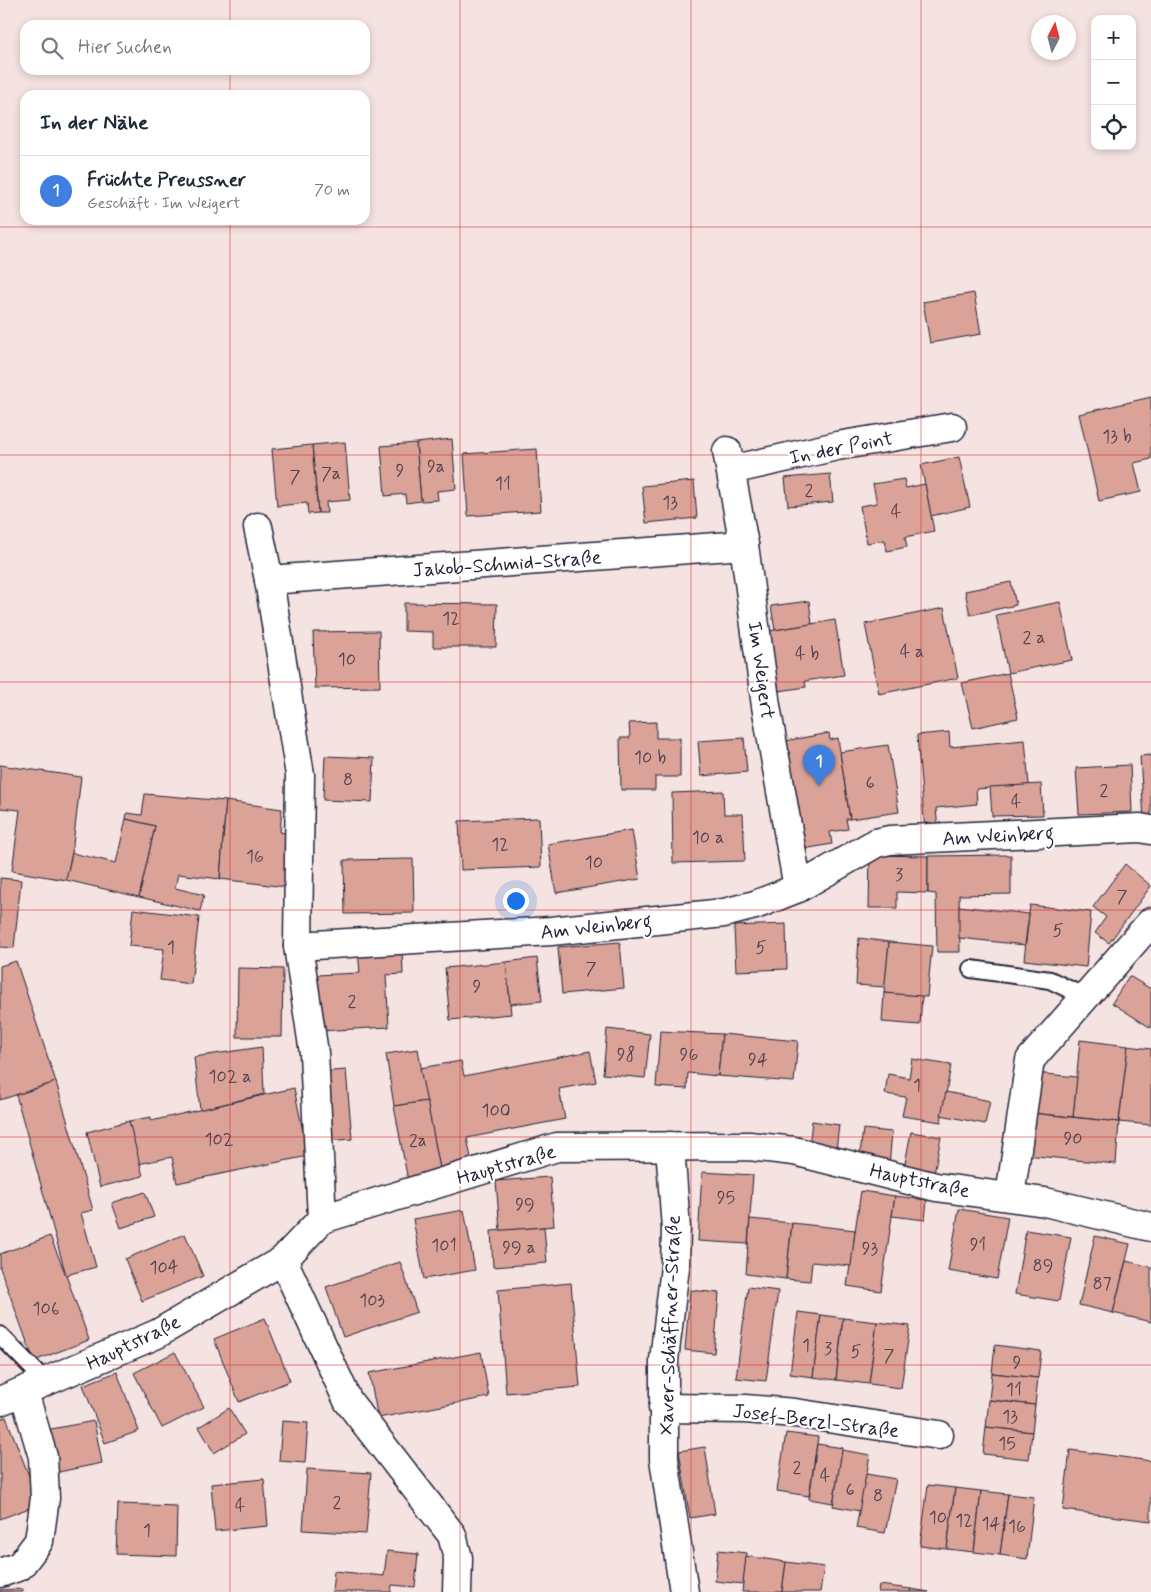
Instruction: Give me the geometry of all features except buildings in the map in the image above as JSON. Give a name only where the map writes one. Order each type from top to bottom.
[{"type":"street","name":"In der Point","points":[[729,461],[829,448],[952,427]]},
{"type":"street","name":"Im Weigert","points":[[729,461],[744,545],[766,706],[798,888]]},
{"type":"street","points":[[258,527],[269,580],[300,775],[298,946],[314,1053],[322,1219]]},
{"type":"street","name":"Jakob-Schmid-Straße","points":[[269,580],[744,545]]},
{"type":"street","name":"Am Weinberg","points":[[298,946],[551,931],[724,913],[755,905],[798,888],[876,843],[890,840],[1140,828],[1151,830]]},
{"type":"street","points":[[1010,1196],[1030,1060],[1151,922]]},
{"type":"street","name":"Xaver-Schäffner-Straße","points":[[670,1146],[676,1229],[675,1266],[664,1360],[664,1459],[684,1592]]},
{"type":"street","name":"Hauptstraße","points":[[23,1392],[157,1334],[283,1260],[322,1219],[557,1147],[749,1146],[794,1151],[936,1187],[1045,1202],[1151,1227]]},
{"type":"street","points":[[283,1260],[348,1401],[452,1535],[458,1558],[457,1592]]},
{"type":"street","points":[[0,1573],[20,1566],[38,1541],[45,1498],[42,1457],[23,1392]]},
{"type":"street","name":"Josef-Berzl-Straße","points":[[663,1408],[745,1409],[795,1413],[939,1435]]},
{"type":"lane","points":[[971,969],[1050,980],[1085,997]]},
{"type":"lane","points":[[0,1334],[23,1392]]},
{"type":"place","name":"Früchte Preussner","points":[[819,786]]}]
